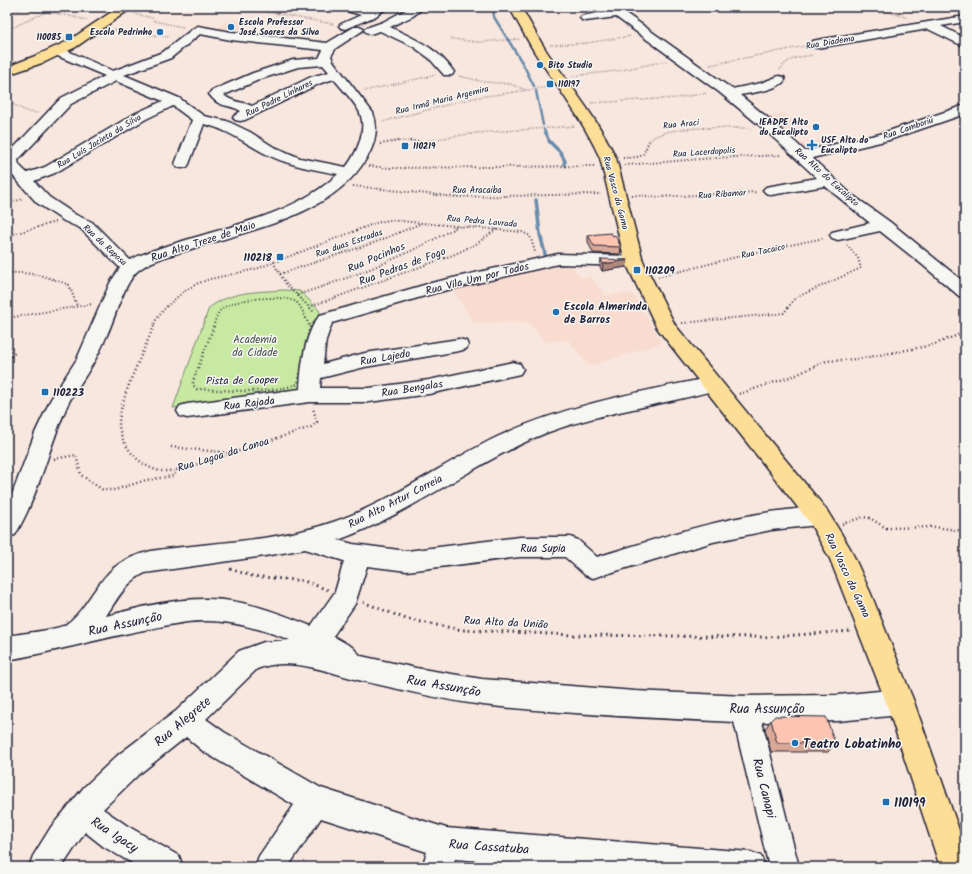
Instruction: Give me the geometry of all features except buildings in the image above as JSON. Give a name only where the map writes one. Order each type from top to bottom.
[{"type":"main road","points":[[7,71],[57,51],[82,38],[127,7]]},
{"type":"main road","name":"Rua Vasco da Gama","points":[[515,7],[535,42],[603,145],[638,270],[665,324],[823,523],[841,555],[900,702],[956,867]]},
{"type":"street","points":[[344,7],[372,14]]},
{"type":"street","points":[[252,112],[240,105],[222,100],[216,94],[257,76],[328,54],[351,28],[382,7]]},
{"type":"street","points":[[351,28],[372,30],[406,15],[418,7]]},
{"type":"street","points":[[586,18],[614,10]]},
{"type":"street","name":"Rua Alto do Eucalipto","points":[[614,10],[726,91],[769,126],[828,181],[965,292]]},
{"type":"street","points":[[953,10],[965,16]]},
{"type":"street","name":"Rua Diadema","points":[[817,44],[965,19]]},
{"type":"street","points":[[931,25],[965,43]]},
{"type":"street","points":[[381,27],[428,50],[439,59],[448,72]]},
{"type":"street","points":[[52,116],[66,101],[114,75],[167,55],[198,30],[230,36],[266,39],[328,54]]},
{"type":"street","points":[[57,51],[174,101],[199,119],[222,124],[246,135],[267,149],[296,162],[347,173]]},
{"type":"street","points":[[328,54],[336,74],[369,116],[370,125]]},
{"type":"street","name":"Rua Padre Linhares","points":[[222,124],[252,112],[316,80],[336,74]]},
{"type":"street","points":[[726,91],[765,86],[779,80]]},
{"type":"street","name":"Rua Luís Jacinto da Silva","points":[[24,179],[50,170],[141,116],[174,101]]},
{"type":"street","name":"Rua Camboriú","points":[[801,155],[884,137],[965,109]]},
{"type":"street","name":"Rua da Raposa","points":[[52,116],[11,159],[12,166],[43,200],[70,218],[86,225],[129,268]]},
{"type":"street","points":[[182,164],[199,119]]},
{"type":"street","name":"Rua Alto Treze de Maio","points":[[7,528],[16,515],[23,498],[40,448],[58,403],[89,355],[118,283],[129,268],[136,263],[158,254],[256,224],[297,208],[332,188],[360,158],[366,144],[370,125]]},
{"type":"street","points":[[772,190],[828,181]]},
{"type":"street","points":[[838,235],[884,225]]},
{"type":"street","name":"Rua Vila Um por Todos","points":[[323,321],[345,313],[431,288],[535,263],[563,259],[638,270]]},
{"type":"street","points":[[310,396],[318,334],[323,321]]},
{"type":"street","name":"Rua Lajedo","points":[[312,374],[365,360],[459,345]]},
{"type":"street","name":"Rua Bengalas","points":[[310,396],[369,395],[429,386],[512,369]]},
{"type":"street","name":"Rua Alto Artur Correia","points":[[72,635],[91,616],[107,590],[120,575],[131,568],[151,561],[236,551],[304,539],[333,532],[373,515],[481,455],[549,424],[606,407],[718,392]]},
{"type":"street","name":"Rua Rajada","points":[[187,411],[310,396]]},
{"type":"street","name":"Rua Supia","points":[[304,539],[358,555],[407,561],[520,547],[570,547],[593,568],[713,532],[771,521],[823,523]]},
{"type":"street","points":[[316,640],[346,596],[358,555]]},
{"type":"street","name":"Rua Assunção","points":[[7,648],[175,612],[215,610],[230,612],[288,628],[333,649],[357,668],[416,681],[482,692],[635,704],[745,708],[838,708],[900,702]]},
{"type":"street","name":"Rua Alegrete","points":[[44,867],[62,838],[94,797],[128,765],[186,720],[244,664],[257,656],[270,653],[292,652],[357,668]]},
{"type":"street","name":"Rua Canapi","points":[[745,708],[784,867]]},
{"type":"street","name":"Rua Cassatuba","points":[[186,720],[214,742],[315,801],[442,855],[750,867]]},
{"type":"street","points":[[270,867],[315,801]]},
{"type":"street","name":"Rua Igacy","points":[[82,812],[116,836],[168,867]]},
{"type":"path","points":[[7,30],[46,12],[52,7]]},
{"type":"path","points":[[239,7],[351,28]]},
{"type":"path","points":[[872,7],[931,25]]},
{"type":"path","points":[[7,11],[23,9],[46,12],[103,24]]},
{"type":"path","points":[[152,18],[154,21],[198,30]]},
{"type":"path","points":[[120,31],[186,39]]},
{"type":"path","points":[[451,39],[469,43],[504,40],[588,43],[617,39]]},
{"type":"path","points":[[779,80],[781,67],[789,59],[822,52],[817,44]]},
{"type":"path","name":"Rua Diadema","points":[[696,68],[817,44]]},
{"type":"path","name":"Rua Irmã Maria Argemira","points":[[370,125],[473,98],[527,90],[562,81],[646,66]]},
{"type":"path","points":[[352,94],[448,72],[484,82],[510,84],[527,90]]},
{"type":"path","points":[[578,105],[603,102],[676,98],[726,91]]},
{"type":"path","points":[[7,101],[28,112],[52,116]]},
{"type":"path","points":[[366,144],[396,141],[417,142],[476,133],[591,125]]},
{"type":"path","name":"Rua Araci","points":[[609,162],[641,157],[653,136],[668,132],[697,129],[769,126]]},
{"type":"path","name":"Rua Lacerdopolis","points":[[609,162],[801,155]]},
{"type":"path","points":[[347,173],[391,168],[609,162]]},
{"type":"path","name":"Rua Aracaiba","points":[[347,173],[357,187],[456,197],[616,194]]},
{"type":"path","name":"Rua Ribamar","points":[[616,194],[674,197],[723,195],[772,190]]},
{"type":"path","points":[[7,236],[70,218]]},
{"type":"path","name":"Rua Lagoa da Canoa","points":[[310,396],[317,420],[315,425],[232,453],[178,469],[158,470],[144,464],[126,447],[120,432],[119,422],[125,396],[154,324],[166,307],[188,287],[210,279],[256,268],[376,223],[389,220],[404,220]]},
{"type":"path","name":"Rua Pedra Lavrada","points":[[404,220],[522,232],[530,236],[534,247],[535,263]]},
{"type":"path","name":"Rua duas Estradas","points":[[280,274],[376,242],[422,223]]},
{"type":"path","name":"Rua Pocinhos","points":[[296,295],[363,272],[436,239],[458,226]]},
{"type":"path","name":"Rua Pedras de Fogo","points":[[308,307],[364,289],[448,258],[479,243],[497,229]]},
{"type":"path","points":[[665,324],[726,320],[784,313],[795,298],[861,268],[861,263],[857,254],[838,235]]},
{"type":"path","name":"Rua Tacaico","points":[[638,270],[684,271],[762,251],[838,235]]},
{"type":"path","points":[[273,262],[286,284],[323,321]]},
{"type":"path","points":[[7,274],[26,272],[52,278],[70,285],[77,307]]},
{"type":"path","name":"Pista de Cooper","points":[[266,297],[280,298],[296,302],[301,308],[302,317],[310,326],[298,384],[293,387],[275,389],[197,389],[193,385],[193,381],[219,311],[231,304],[266,297]]},
{"type":"path","points":[[7,318],[112,301]]},
{"type":"path","points":[[718,392],[796,375],[826,361],[858,359],[933,345],[965,332]]},
{"type":"path","points":[[7,358],[15,353]]},
{"type":"path","points":[[171,448],[232,453]]},
{"type":"path","points":[[49,460],[76,454],[81,475],[103,490],[115,490],[146,480],[173,476],[178,469]]},
{"type":"path","points":[[823,523],[863,517],[870,518],[886,528],[934,527],[965,531]]},
{"type":"path","name":"Rua Alto da União","points":[[228,568],[252,576],[304,581],[406,619],[462,630],[576,634],[768,637],[872,630]]},
{"type":"shaded area","name":"Escola Professor José Soares da Silva","points":[[228,20],[251,22],[233,35],[212,32]]},
{"type":"shaded area","points":[[783,113],[806,130],[783,135],[762,118]]},
{"type":"shaded area","name":"USF Alto do Eucalipto","points":[[819,139],[829,147],[804,152],[795,144]]},
{"type":"shaded area","name":"Escola Almerinda de Barros","points":[[569,262],[581,278],[591,276],[605,295],[632,293],[662,343],[589,366],[568,340],[545,342],[528,322],[474,323],[453,290]]},
{"type":"green space","name":"Academia da Cidade","points":[[283,290],[300,291],[319,310],[321,318],[311,393],[173,408],[209,308],[217,302],[235,295]]},
{"type":"green space","points":[[478,857],[555,865],[555,867],[459,867],[471,858],[471,861]]},
{"type":"waterway","points":[[493,7],[494,17],[523,64],[534,86]]},
{"type":"waterway","points":[[536,91],[543,125]]},
{"type":"waterway","points":[[544,130],[550,142]]},
{"type":"waterway","points":[[550,142],[560,152],[565,161],[564,164]]},
{"type":"waterway","points":[[536,200],[540,234],[545,254]]},
{"type":"place","name":"Escola Professor José Soares da Silva","points":[[231,27]]},
{"type":"place","name":"Escola Pedrinho","points":[[160,32]]},
{"type":"place","name":"110085","points":[[69,37]]},
{"type":"place","name":"Bito Studio","points":[[540,65]]},
{"type":"place","name":"110197","points":[[550,84]]},
{"type":"place","name":"IEADPE Alto do Eucalipto","points":[[816,127]]},
{"type":"place","name":"USF Alto do Eucalipto","points":[[812,145]]},
{"type":"place","name":"110219","points":[[405,146]]},
{"type":"place","name":"110218","points":[[280,257]]},
{"type":"place","name":"110209","points":[[637,270]]},
{"type":"place","name":"Escola Almerinda de Barros","points":[[556,312]]},
{"type":"place","name":"110223","points":[[45,392]]},
{"type":"place","name":"Teatro Lobatinho","points":[[795,743]]},
{"type":"place","name":"110199","points":[[886,802]]}]
